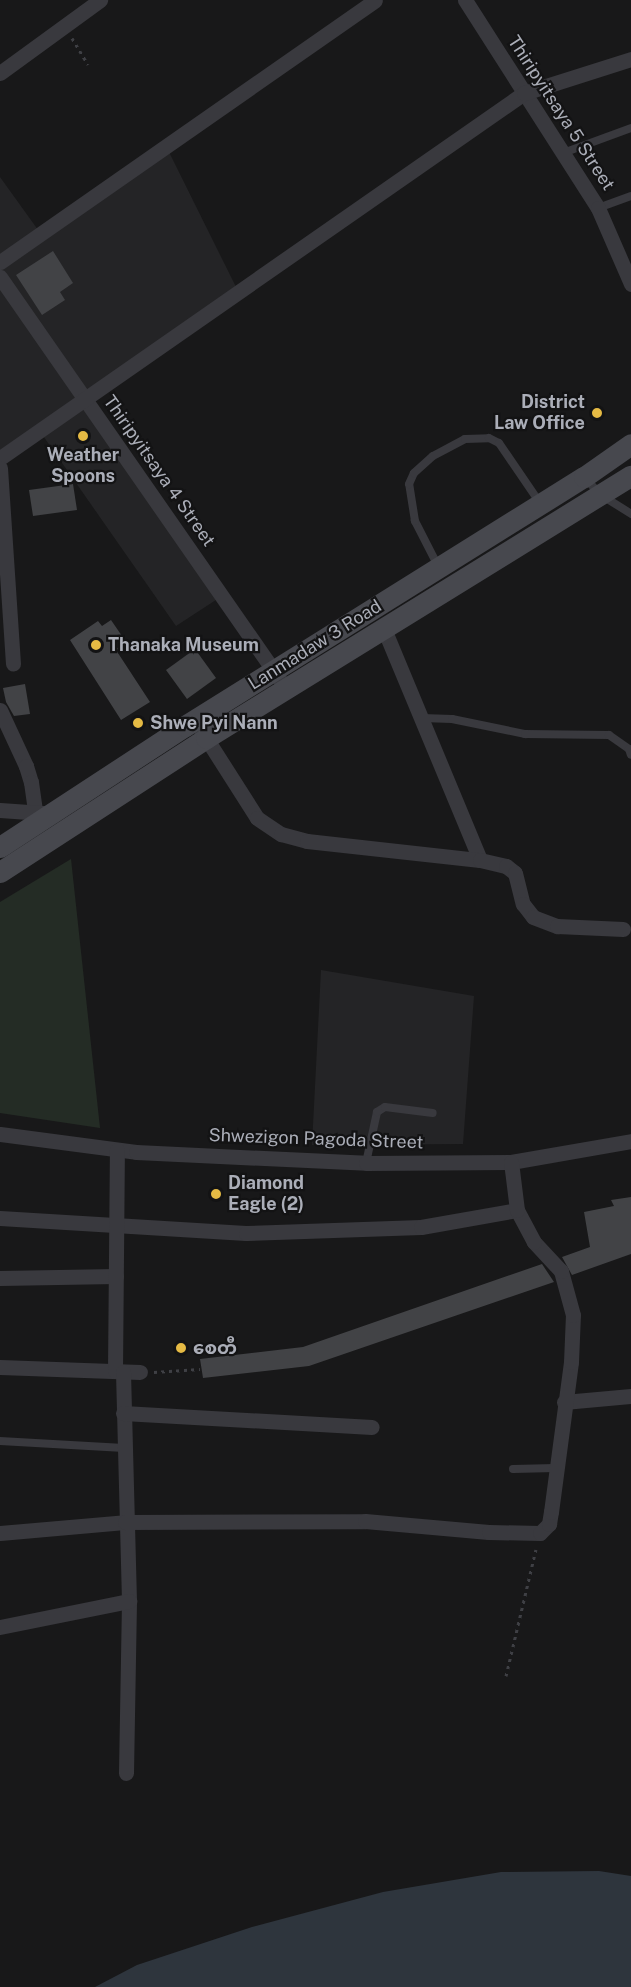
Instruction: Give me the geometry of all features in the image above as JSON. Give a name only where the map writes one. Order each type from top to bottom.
[{"type":"main road","name":"Lanmadaw 3 Road","points":[[0,872],[206,738],[279,680],[439,568],[584,477],[631,444]]},
{"type":"main road","name":"Lanmadaw 3 Road","points":[[0,847],[42,812],[194,720],[384,629],[631,476]]},
{"type":"street","points":[[0,73],[100,0]]},
{"type":"street","points":[[0,262],[375,0]]},
{"type":"street","name":"Thiripyitsaya 5 Street","points":[[465,0],[598,208],[631,284]]},
{"type":"street","points":[[0,458],[524,93],[631,59]]},
{"type":"street","name":"Thiripyitsaya 4 Street","points":[[0,277],[279,680]]},
{"type":"street","points":[[0,468],[14,664]]},
{"type":"street","points":[[384,629],[480,860]]},
{"type":"street","points":[[0,710],[26,766],[42,812],[0,810]]},
{"type":"street","points":[[194,720],[257,818],[281,834],[307,840],[480,860],[506,866],[515,873],[523,904],[533,917],[543,923],[623,929]]},
{"type":"street","name":"Shwezigon Pagoda Street","points":[[0,1134],[117,1150],[366,1163],[511,1162],[631,1141]]},
{"type":"street","points":[[117,1150],[116,1276],[129,1601],[126,1773]]},
{"type":"street","points":[[0,1533],[125,1522],[365,1521],[489,1533],[540,1533],[549,1524],[571,1362],[573,1315],[561,1271],[534,1242],[518,1210],[511,1162]]},
{"type":"street","points":[[0,1218],[246,1233],[421,1227],[518,1210]]},
{"type":"street","points":[[0,1278],[116,1276]]},
{"type":"street","points":[[0,1367],[140,1372]]},
{"type":"street","points":[[564,1402],[631,1396]]},
{"type":"street","points":[[123,1413],[372,1427]]},
{"type":"street","points":[[0,1627],[129,1601]]},
{"type":"lane","points":[[563,153],[631,128]]},
{"type":"lane","points":[[598,208],[631,196]]},
{"type":"lane","points":[[439,568],[415,521],[409,484],[414,473],[433,456],[465,439],[489,438],[499,443],[541,504]]},
{"type":"lane","points":[[584,477],[601,495],[631,514]]},
{"type":"lane","points":[[422,718],[452,719],[525,734],[609,735],[629,749],[631,755]]},
{"type":"lane","points":[[366,1163],[377,1112],[385,1107],[432,1113]]},
{"type":"lane","points":[[0,1441],[124,1448]]},
{"type":"lane","points":[[513,1469],[555,1468]]},
{"type":"path","points":[[65,25],[88,64]]},
{"type":"path","points":[[140,1372],[200,1369]]},
{"type":"path","points":[[506,1676],[540,1533]]},
{"type":"shaded area","points":[[166,146],[238,291],[85,397],[222,596],[176,626],[39,430],[0,459],[0,177],[41,234]]},
{"type":"shaded area","points":[[71,859],[100,1128],[0,1113],[0,902]]},
{"type":"shaded area","points":[[321,970],[474,996],[463,1144],[312,1145]]},
{"type":"shaded area","points":[[599,1871],[631,1876],[631,1987],[95,1987],[137,1965],[252,1927],[383,1892],[501,1872]]},
{"type":"building","points":[[53,251],[73,283],[60,292],[65,300],[42,315],[16,275]]},
{"type":"building","points":[[73,484],[77,510],[33,516],[29,490]]},
{"type":"building","points":[[111,620],[122,636],[114,642],[118,649],[116,650],[150,702],[121,720],[70,640],[98,621],[102,626]]},
{"type":"building","points":[[195,649],[216,678],[187,699],[166,670]]},
{"type":"building","points":[[25,684],[30,714],[14,716],[6,702],[3,688]]},
{"type":"building","points":[[631,1197],[631,1254],[572,1275],[562,1257],[590,1247],[584,1212],[614,1206],[611,1200]]},
{"type":"building","points":[[542,1264],[554,1282],[309,1366],[203,1378],[200,1359],[303,1347]]},
{"type":"place","name":"District Law Office","points":[[597,413]]},
{"type":"place","name":"Weather Spoons","points":[[83,436]]},
{"type":"place","name":"Thanaka Museum","points":[[96,645]]},
{"type":"place","name":"Shwe Pyi Nann","points":[[138,723]]},
{"type":"place","name":"Diamond Eagle (2)","points":[[216,1194]]},
{"type":"place","name":"စေတီ","points":[[181,1348]]}]
